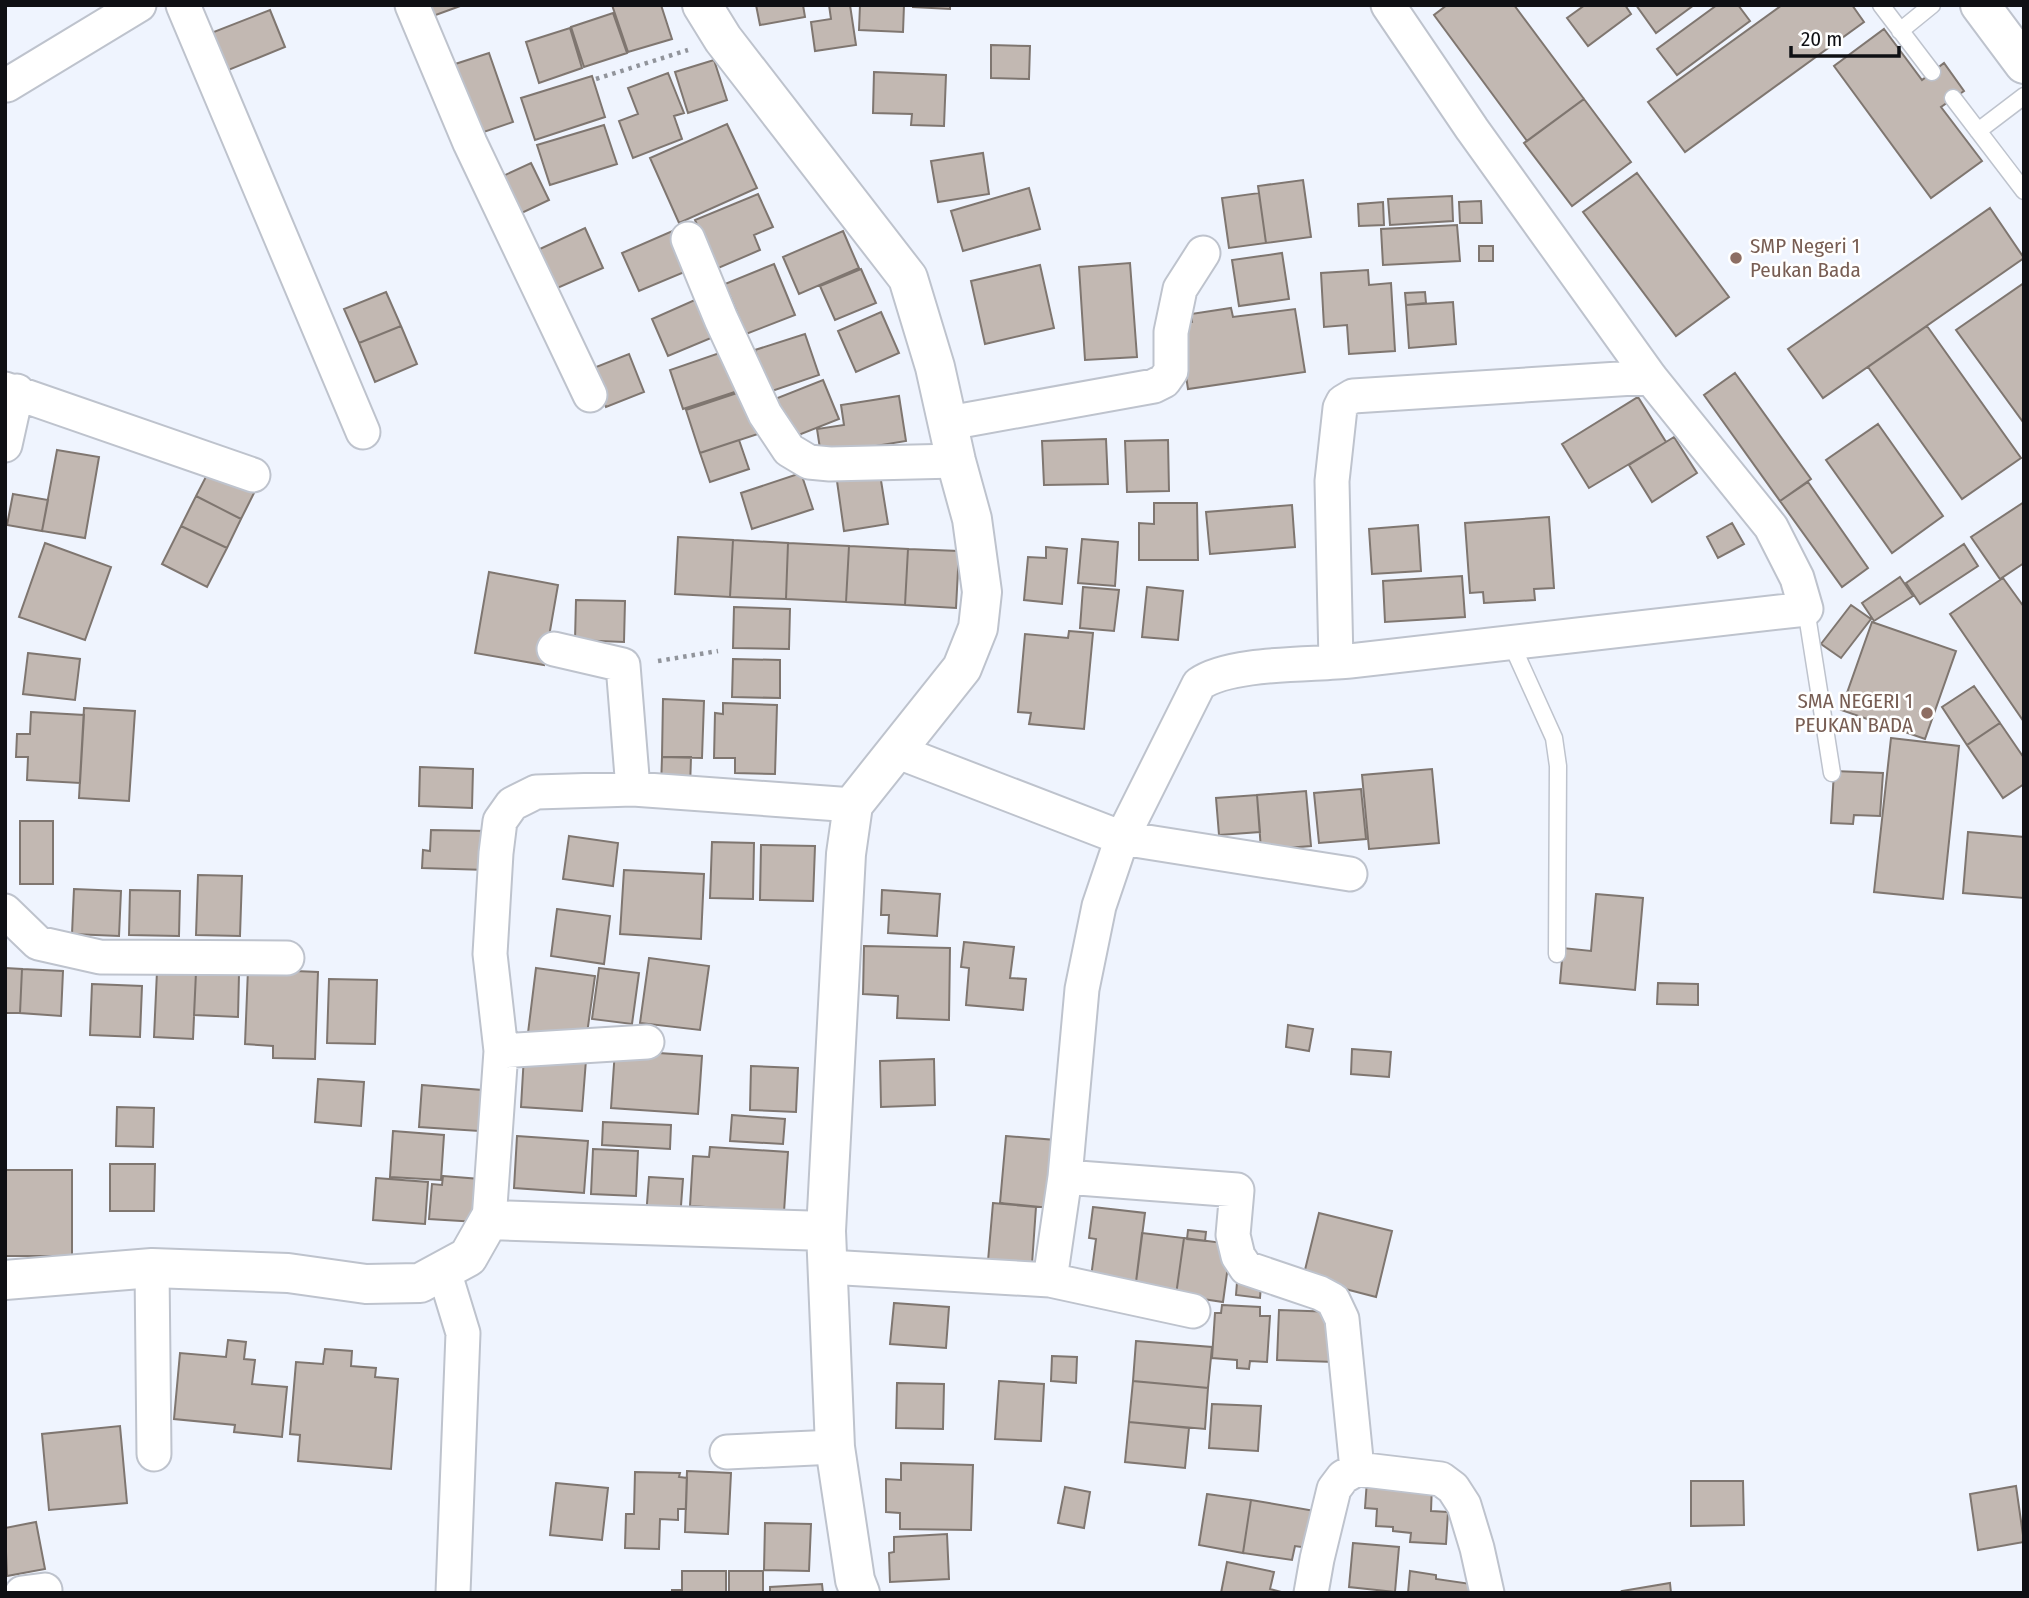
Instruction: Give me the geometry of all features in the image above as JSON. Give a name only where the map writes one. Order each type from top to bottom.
[{"type":"street","points":[[8,85],[139,5]]},
{"type":"street","points":[[183,5],[363,432]]},
{"type":"street","points":[[412,5],[470,143],[590,396]]},
{"type":"street","points":[[702,5],[723,39],[908,278],[935,367],[972,519],[982,592],[978,628],[962,668],[853,805],[846,854],[827,1249],[835,1447],[855,1580],[860,1593]]},
{"type":"street","points":[[1050,1280],[1065,1177],[1082,989],[1099,906],[1122,838],[1199,684],[1210,677],[1239,670],[1336,663],[1807,609],[1797,578],[1771,527],[1650,377],[1472,130],[1388,5]]},
{"type":"street","points":[[1980,5],[2024,64]]},
{"type":"street","points":[[688,239],[765,414],[789,450],[809,462],[830,464],[956,461]]},
{"type":"street","points":[[948,423],[1154,386],[1164,381],[1171,371],[1171,332],[1180,289],[1203,253]]},
{"type":"street","points":[[1336,663],[1332,481],[1340,408],[1343,402],[1353,396],[1650,377]]},
{"type":"street","points":[[5,445],[11,390],[253,475]]},
{"type":"street","points":[[554,649],[622,665],[633,789]]},
{"type":"street","points":[[896,751],[1122,838],[1350,874]]},
{"type":"street","points":[[5,1280],[152,1268],[288,1273],[366,1284],[420,1283],[468,1257],[489,1220],[501,1051],[491,954],[496,853],[500,821],[512,804],[536,792],[633,789],[853,805]]},
{"type":"street","points":[[5,911],[38,943],[100,957],[287,958]]},
{"type":"street","points":[[501,1051],[647,1042]]},
{"type":"street","points":[[1065,1177],[1237,1190],[1233,1235],[1238,1256],[1246,1268],[1334,1300],[1339,1313],[1357,1469]]},
{"type":"street","points":[[489,1220],[827,1249],[1050,1280],[1193,1311]]},
{"type":"street","points":[[152,1268],[153,1454]]},
{"type":"street","points":[[444,1270],[463,1333],[453,1593]]},
{"type":"street","points":[[727,1452],[835,1447]]},
{"type":"street","points":[[1311,1593],[1334,1489],[1343,1477],[1357,1469],[1441,1479],[1453,1488],[1464,1504],[1487,1593]]},
{"type":"lane","points":[[1881,5],[1932,72]]},
{"type":"lane","points":[[1900,31],[1932,5]]},
{"type":"lane","points":[[1978,131],[2024,96]]},
{"type":"lane","points":[[1953,98],[2024,191]]},
{"type":"lane","points":[[1807,609],[1832,773]]},
{"type":"lane","points":[[1511,643],[1554,738],[1559,766],[1557,954]]},
{"type":"path","points":[[596,79],[723,39]]},
{"type":"path","points":[[622,665],[718,651]]},
{"type":"building","points":[[416,5],[463,5],[422,20]]},
{"type":"building","points":[[612,5],[661,5],[672,39],[628,52]]},
{"type":"building","points":[[756,5],[803,5],[805,17],[760,25]]},
{"type":"building","points":[[829,5],[850,5],[856,45],[815,51],[811,22],[831,19]]},
{"type":"building","points":[[860,5],[904,5],[903,32],[859,30]]},
{"type":"building","points":[[950,5],[950,9],[913,7]]},
{"type":"building","points":[[1447,5],[1514,5],[1584,99],[1527,141],[1434,15]]},
{"type":"building","points":[[1585,5],[1625,5],[1631,14],[1588,46],[1567,18]]},
{"type":"building","points":[[1636,5],[1694,5],[1656,33]]},
{"type":"building","points":[[1717,5],[1738,5],[1750,21],[1677,75],[1657,49]]},
{"type":"building","points":[[1782,5],[1852,5],[1864,22],[1685,152],[1648,102]]},
{"type":"building","points":[[270,10],[285,47],[221,73],[206,35]]},
{"type":"building","points":[[613,13],[627,53],[584,67],[571,27]]},
{"type":"building","points":[[570,28],[582,68],[539,83],[526,42]]},
{"type":"building","points":[[1884,29],[1922,80],[1944,63],[1964,91],[1941,107],[1982,161],[1931,198],[1834,66]]},
{"type":"building","points":[[991,45],[1030,46],[1029,79],[991,78]]},
{"type":"building","points":[[489,53],[513,122],[469,137],[446,67]]},
{"type":"building","points":[[714,60],[727,100],[688,113],[675,72]]},
{"type":"building","points":[[874,72],[946,75],[944,126],[911,125],[912,114],[873,113]]},
{"type":"building","points":[[668,73],[684,113],[674,116],[682,139],[633,158],[619,121],[638,114],[628,88]]},
{"type":"building","points":[[592,76],[605,117],[535,140],[521,98]]},
{"type":"building","points":[[1584,99],[1631,162],[1572,206],[1524,143]]},
{"type":"building","points":[[727,124],[757,188],[679,223],[650,158]]},
{"type":"building","points":[[604,125],[617,164],[550,185],[537,145]]},
{"type":"building","points":[[983,153],[989,194],[938,202],[931,161]]},
{"type":"building","points":[[531,163],[549,200],[509,219],[490,182]]},
{"type":"building","points":[[1637,173],[1729,297],[1676,336],[1583,212]]},
{"type":"building","points":[[1303,180],[1311,237],[1266,243],[1258,186]]},
{"type":"building","points":[[1029,188],[1040,229],[963,251],[951,211]]},
{"type":"building","points":[[1259,193],[1266,243],[1229,248],[1222,198]]},
{"type":"building","points":[[758,194],[773,227],[754,235],[760,250],[716,269],[695,220]]},
{"type":"building","points":[[1452,196],[1453,221],[1390,225],[1388,199]]},
{"type":"building","points":[[1481,201],[1482,223],[1460,223],[1459,202]]},
{"type":"building","points":[[1383,202],[1384,225],[1359,226],[1358,204]]},
{"type":"building","points":[[1990,208],[2024,258],[1823,398],[1788,349]]},
{"type":"building","points":[[1457,225],[1460,261],[1383,265],[1381,229]]},
{"type":"building","points":[[585,228],[603,268],[546,293],[529,254]]},
{"type":"building","points":[[677,229],[694,268],[639,291],[622,253]]},
{"type":"building","points":[[843,231],[859,268],[799,294],[783,257]]},
{"type":"building","points":[[1479,246],[1493,246],[1493,261],[1479,261]]},
{"type":"building","points":[[1282,253],[1289,299],[1239,306],[1232,260]]},
{"type":"building","points":[[1130,263],[1137,357],[1085,360],[1079,267]]},
{"type":"building","points":[[774,264],[795,315],[746,334],[725,284]]},
{"type":"building","points":[[1040,265],[1054,328],[985,344],[971,281]]},
{"type":"building","points":[[861,269],[876,303],[835,320],[820,286]]},
{"type":"building","points":[[1368,270],[1369,285],[1391,283],[1395,351],[1349,354],[1347,325],[1324,327],[1321,273]]},
{"type":"building","points":[[2024,283],[2024,422],[2023,422],[1956,330]]},
{"type":"building","points":[[386,292],[401,326],[359,343],[344,309]]},
{"type":"building","points":[[1425,292],[1426,303],[1406,305],[1405,293]]},
{"type":"building","points":[[706,295],[723,333],[668,356],[652,319]]},
{"type":"building","points":[[1453,302],[1456,344],[1409,348],[1406,305]]},
{"type":"building","points":[[1231,308],[1233,317],[1295,309],[1305,372],[1188,389],[1180,336],[1184,323],[1192,322],[1191,314]]},
{"type":"building","points":[[881,312],[899,353],[856,372],[838,331]]},
{"type":"building","points":[[401,326],[417,364],[375,382],[359,343]]},
{"type":"building","points":[[1927,326],[2021,458],[1962,499],[1868,367]]},
{"type":"building","points":[[805,334],[819,375],[769,392],[755,350]]},
{"type":"building","points":[[734,348],[747,388],[683,409],[670,370]]},
{"type":"building","points":[[629,354],[644,392],[606,407],[591,369]]},
{"type":"building","points":[[1735,373],[1811,479],[1780,501],[1704,395]]},
{"type":"building","points":[[823,380],[839,419],[791,438],[775,399]]},
{"type":"building","points":[[749,389],[764,432],[700,453],[686,410]]},
{"type":"building","points":[[899,396],[906,441],[821,455],[817,429],[844,425],[841,405]]},
{"type":"building","points":[[1638,397],[1666,442],[1589,488],[1562,444]]},
{"type":"building","points":[[1878,424],[1943,516],[1892,553],[1826,460]]},
{"type":"building","points":[[1674,437],[1697,473],[1652,502],[1629,465]]},
{"type":"building","points":[[1106,439],[1108,484],[1044,485],[1042,441]]},
{"type":"building","points":[[739,440],[749,469],[710,482],[700,453]]},
{"type":"building","points":[[1168,440],[1169,491],[1127,492],[1125,441]]},
{"type":"building","points":[[57,450],[99,457],[85,538],[42,531]]},
{"type":"building","points":[[879,468],[888,524],[844,531],[836,474]]},
{"type":"building","points":[[210,469],[255,491],[241,519],[196,496]]},
{"type":"building","points":[[801,473],[813,509],[752,529],[741,493]]},
{"type":"building","points":[[1808,482],[1868,568],[1842,587],[1780,501]]},
{"type":"building","points":[[13,494],[48,500],[42,531],[7,525]]},
{"type":"building","points":[[196,496],[241,519],[227,548],[181,526]]},
{"type":"building","points":[[2024,502],[2024,563],[2000,579],[1971,537]]},
{"type":"building","points":[[1154,503],[1197,503],[1198,560],[1139,560],[1139,523],[1154,524]]},
{"type":"building","points":[[1292,505],[1295,547],[1210,554],[1206,512]]},
{"type":"building","points":[[1549,517],[1554,588],[1534,589],[1535,600],[1484,603],[1483,592],[1470,593],[1465,523]]},
{"type":"building","points":[[1732,523],[1744,544],[1718,558],[1707,537]]},
{"type":"building","points":[[1418,525],[1421,571],[1372,574],[1369,529]]},
{"type":"building","points":[[181,526],[227,548],[207,587],[162,564]]},
{"type":"building","points":[[678,537],[733,540],[730,597],[675,594]]},
{"type":"building","points":[[1082,539],[1118,542],[1115,586],[1078,583]]},
{"type":"building","points":[[733,540],[788,543],[786,599],[730,597]]},
{"type":"building","points":[[45,543],[111,567],[85,640],[19,617]]},
{"type":"building","points":[[788,543],[849,546],[846,602],[786,599]]},
{"type":"building","points":[[1964,544],[1978,566],[1920,604],[1906,583]]},
{"type":"building","points":[[849,546],[908,549],[905,605],[846,602]]},
{"type":"building","points":[[1046,547],[1067,549],[1062,604],[1024,600],[1028,557],[1046,558]]},
{"type":"building","points":[[908,549],[959,551],[956,608],[905,605]]},
{"type":"building","points":[[489,572],[558,585],[544,665],[475,653]]},
{"type":"building","points":[[1462,576],[1465,617],[1385,622],[1383,581]]},
{"type":"building","points":[[1900,577],[1913,596],[1874,621],[1862,603]]},
{"type":"building","points":[[2003,578],[2024,607],[2024,722],[1950,614]]},
{"type":"building","points":[[1083,587],[1119,590],[1114,631],[1080,628]]},
{"type":"building","points":[[1147,587],[1183,591],[1178,640],[1142,637]]},
{"type":"building","points":[[576,600],[625,601],[624,642],[575,640]]},
{"type":"building","points":[[1851,605],[1871,619],[1841,658],[1821,644]]},
{"type":"building","points":[[734,607],[790,609],[789,649],[733,648]]},
{"type":"building","points":[[1872,622],[1956,651],[1925,739],[1841,710]]},
{"type":"building","points":[[1069,631],[1093,633],[1084,729],[1029,724],[1031,713],[1018,712],[1025,634],[1068,638]]},
{"type":"building","points":[[28,653],[80,659],[75,700],[23,694]]},
{"type":"building","points":[[733,659],[780,660],[780,698],[732,697]]},
{"type":"building","points":[[1974,686],[2000,723],[1967,745],[1942,707]]},
{"type":"building","points":[[663,699],[704,701],[702,758],[662,757]]},
{"type":"building","points":[[723,703],[777,705],[775,774],[735,773],[735,758],[714,758],[715,713],[723,714]]},
{"type":"building","points":[[84,708],[135,711],[129,801],[79,798]]},
{"type":"building","points":[[31,712],[84,715],[80,783],[27,780],[28,757],[16,757],[17,734],[30,734]]},
{"type":"building","points":[[2000,723],[2024,758],[2024,784],[2003,798],[1967,745]]},
{"type":"building","points":[[1891,738],[1959,746],[1943,899],[1874,892]]},
{"type":"building","points":[[662,757],[691,757],[690,788],[661,787]]},
{"type":"building","points":[[420,767],[473,769],[472,808],[419,806]]},
{"type":"building","points":[[1432,769],[1439,843],[1369,849],[1362,775]]},
{"type":"building","points":[[1834,771],[1883,773],[1880,816],[1854,815],[1853,824],[1831,823]]},
{"type":"building","points":[[1361,789],[1366,839],[1319,843],[1314,793]]},
{"type":"building","points":[[1306,791],[1311,846],[1261,850],[1257,795]]},
{"type":"building","points":[[1257,795],[1260,832],[1219,835],[1216,798]]},
{"type":"building","points":[[20,821],[53,821],[53,884],[20,884]]},
{"type":"building","points":[[431,830],[488,831],[487,870],[422,868],[423,850],[430,851]]},
{"type":"building","points":[[1968,832],[2024,837],[2024,898],[1963,893]]},
{"type":"building","points":[[569,836],[618,843],[613,886],[563,879]]},
{"type":"building","points":[[712,842],[754,843],[753,899],[710,898]]},
{"type":"building","points":[[761,845],[815,846],[813,901],[760,900]]},
{"type":"building","points":[[624,870],[704,874],[701,939],[620,934]]},
{"type":"building","points":[[198,875],[242,876],[240,936],[196,935]]},
{"type":"building","points":[[74,889],[121,891],[119,936],[72,934]]},
{"type":"building","points":[[130,890],[180,891],[179,936],[129,935]]},
{"type":"building","points":[[882,890],[940,894],[937,936],[888,933],[889,915],[881,915]]},
{"type":"building","points":[[1596,894],[1643,898],[1635,990],[1560,983],[1563,948],[1591,951]]},
{"type":"building","points":[[557,909],[610,916],[604,964],[551,956]]},
{"type":"building","points":[[964,942],[1014,947],[1010,978],[1026,979],[1023,1010],[966,1005],[969,968],[961,967]]},
{"type":"building","points":[[864,946],[950,948],[949,1020],[897,1018],[898,996],[863,994]]},
{"type":"building","points":[[649,958],[709,966],[700,1030],[640,1023]]},
{"type":"building","points":[[5,968],[22,969],[20,1013],[5,1013]]},
{"type":"building","points":[[536,968],[595,976],[586,1041],[528,1033]]},
{"type":"building","points":[[599,968],[639,973],[632,1024],[592,1019]]},
{"type":"building","points":[[22,969],[63,971],[61,1016],[20,1013]]},
{"type":"building","points":[[248,969],[318,972],[315,1059],[273,1058],[273,1046],[245,1044]]},
{"type":"building","points":[[157,971],[196,972],[193,1039],[154,1037]]},
{"type":"building","points":[[196,972],[239,974],[238,1017],[194,1015]]},
{"type":"building","points":[[329,979],[377,980],[375,1044],[327,1043]]},
{"type":"building","points":[[1658,983],[1698,984],[1698,1005],[1657,1004]]},
{"type":"building","points":[[92,984],[142,986],[140,1037],[90,1035]]},
{"type":"building","points":[[1288,1025],[1313,1029],[1309,1051],[1286,1047]]},
{"type":"building","points":[[1352,1049],[1391,1052],[1389,1077],[1351,1074]]},
{"type":"building","points":[[615,1050],[702,1056],[698,1114],[611,1108]]},
{"type":"building","points":[[524,1055],[586,1060],[582,1111],[521,1107]]},
{"type":"building","points":[[934,1059],[935,1105],[881,1107],[880,1061]]},
{"type":"building","points":[[751,1066],[798,1068],[796,1112],[750,1110]]},
{"type":"building","points":[[318,1079],[364,1082],[361,1126],[315,1122]]},
{"type":"building","points":[[422,1085],[482,1090],[479,1131],[419,1127]]},
{"type":"building","points":[[117,1107],[154,1108],[153,1147],[116,1146]]},
{"type":"building","points":[[732,1115],[785,1119],[783,1144],[730,1141]]},
{"type":"building","points":[[603,1122],[671,1125],[670,1149],[602,1145]]},
{"type":"building","points":[[393,1131],[444,1135],[441,1180],[390,1177]]},
{"type":"building","points":[[517,1136],[588,1141],[584,1193],[514,1188]]},
{"type":"building","points":[[1006,1136],[1056,1140],[1050,1208],[1000,1203]]},
{"type":"building","points":[[710,1147],[788,1152],[784,1212],[690,1206],[693,1156],[709,1157]]},
{"type":"building","points":[[593,1149],[638,1151],[636,1196],[591,1194]]},
{"type":"building","points":[[110,1164],[155,1164],[154,1211],[110,1211]]},
{"type":"building","points":[[5,1170],[72,1170],[72,1256],[5,1256]]},
{"type":"building","points":[[443,1176],[480,1179],[477,1222],[429,1219],[432,1184],[442,1185]]},
{"type":"building","points":[[649,1177],[683,1179],[680,1219],[646,1217]]},
{"type":"building","points":[[376,1178],[428,1182],[425,1224],[373,1220]]},
{"type":"building","points":[[993,1203],[1036,1207],[1032,1264],[988,1261]]},
{"type":"building","points":[[1093,1207],[1145,1213],[1135,1290],[1090,1285],[1096,1239],[1089,1238]]},
{"type":"building","points":[[1319,1213],[1392,1231],[1376,1297],[1303,1278]]},
{"type":"building","points":[[1188,1230],[1206,1232],[1205,1241],[1187,1239]]},
{"type":"building","points":[[1142,1233],[1184,1238],[1176,1295],[1135,1290]]},
{"type":"building","points":[[1184,1238],[1231,1244],[1223,1302],[1176,1295]]},
{"type":"building","points":[[1237,1282],[1261,1285],[1260,1298],[1236,1295]]},
{"type":"building","points":[[894,1303],[949,1307],[946,1348],[890,1344]]},
{"type":"building","points":[[1222,1305],[1260,1307],[1260,1316],[1270,1316],[1267,1362],[1250,1361],[1249,1369],[1237,1368],[1237,1360],[1212,1358],[1215,1313],[1221,1313]]},
{"type":"building","points":[[1279,1310],[1336,1312],[1334,1362],[1277,1360]]},
{"type":"building","points":[[228,1340],[246,1342],[244,1359],[255,1360],[252,1384],[287,1387],[282,1437],[234,1432],[235,1425],[174,1419],[180,1353],[226,1357]]},
{"type":"building","points":[[1136,1341],[1212,1347],[1208,1388],[1133,1381]]},
{"type":"building","points":[[325,1349],[352,1351],[351,1366],[376,1368],[375,1377],[398,1379],[391,1469],[298,1461],[300,1435],[290,1434],[296,1362],[323,1364]]},
{"type":"building","points":[[1052,1356],[1077,1357],[1076,1383],[1051,1381]]},
{"type":"building","points":[[999,1381],[1044,1384],[1041,1441],[995,1439]]},
{"type":"building","points":[[1133,1381],[1208,1388],[1205,1429],[1129,1422]]},
{"type":"building","points":[[897,1383],[944,1384],[943,1429],[896,1428]]},
{"type":"building","points":[[1212,1404],[1261,1406],[1258,1451],[1209,1448]]},
{"type":"building","points":[[1129,1422],[1189,1428],[1185,1468],[1125,1462]]},
{"type":"building","points":[[120,1426],[127,1503],[49,1510],[42,1434]]},
{"type":"building","points":[[901,1463],[973,1465],[971,1530],[900,1529],[900,1513],[886,1512],[886,1479],[901,1480]]},
{"type":"building","points":[[687,1471],[731,1473],[728,1534],[685,1532]]},
{"type":"building","points":[[635,1472],[680,1473],[679,1477],[687,1478],[686,1509],[678,1509],[678,1520],[660,1519],[659,1549],[625,1548],[626,1514],[634,1514]]},
{"type":"building","points":[[1367,1480],[1432,1484],[1431,1511],[1448,1512],[1446,1544],[1410,1542],[1411,1533],[1393,1531],[1393,1527],[1376,1526],[1377,1509],[1365,1508]]},
{"type":"building","points":[[1691,1481],[1743,1481],[1744,1525],[1691,1526]]},
{"type":"building","points":[[556,1483],[608,1488],[602,1540],[550,1535]]},
{"type":"building","points":[[2016,1486],[2024,1542],[1978,1550],[1970,1494]]},
{"type":"building","points":[[1065,1487],[1090,1492],[1084,1528],[1058,1523]]},
{"type":"building","points":[[1207,1494],[1251,1500],[1243,1553],[1199,1545]]},
{"type":"building","points":[[1251,1500],[1315,1511],[1309,1548],[1295,1546],[1292,1560],[1243,1553]]},
{"type":"building","points":[[36,1522],[45,1569],[7,1576],[5,1528]]},
{"type":"building","points":[[765,1523],[811,1524],[809,1571],[764,1570]]},
{"type":"building","points":[[947,1534],[949,1579],[890,1582],[889,1553],[894,1552],[894,1537]]},
{"type":"building","points":[[1353,1543],[1399,1547],[1395,1592],[1349,1587]]},
{"type":"building","points":[[1227,1562],[1274,1572],[1270,1589],[1285,1593],[1221,1593]]},
{"type":"building","points":[[682,1571],[726,1571],[726,1593],[672,1593],[672,1590],[682,1590]]},
{"type":"building","points":[[729,1571],[763,1571],[763,1593],[729,1593]]},
{"type":"building","points":[[1410,1571],[1436,1575],[1436,1579],[1478,1585],[1477,1593],[1408,1593]]},
{"type":"building","points":[[1670,1583],[1671,1593],[1622,1591]]},
{"type":"building","points":[[822,1584],[823,1593],[770,1593],[770,1587]]},
{"type":"place","name":"SMP Negeri 1 Peukan Bada","points":[[1736,258]]},
{"type":"place","name":"SMA NEGERI 1 PEUKAN BADA","points":[[1927,713]]}]
